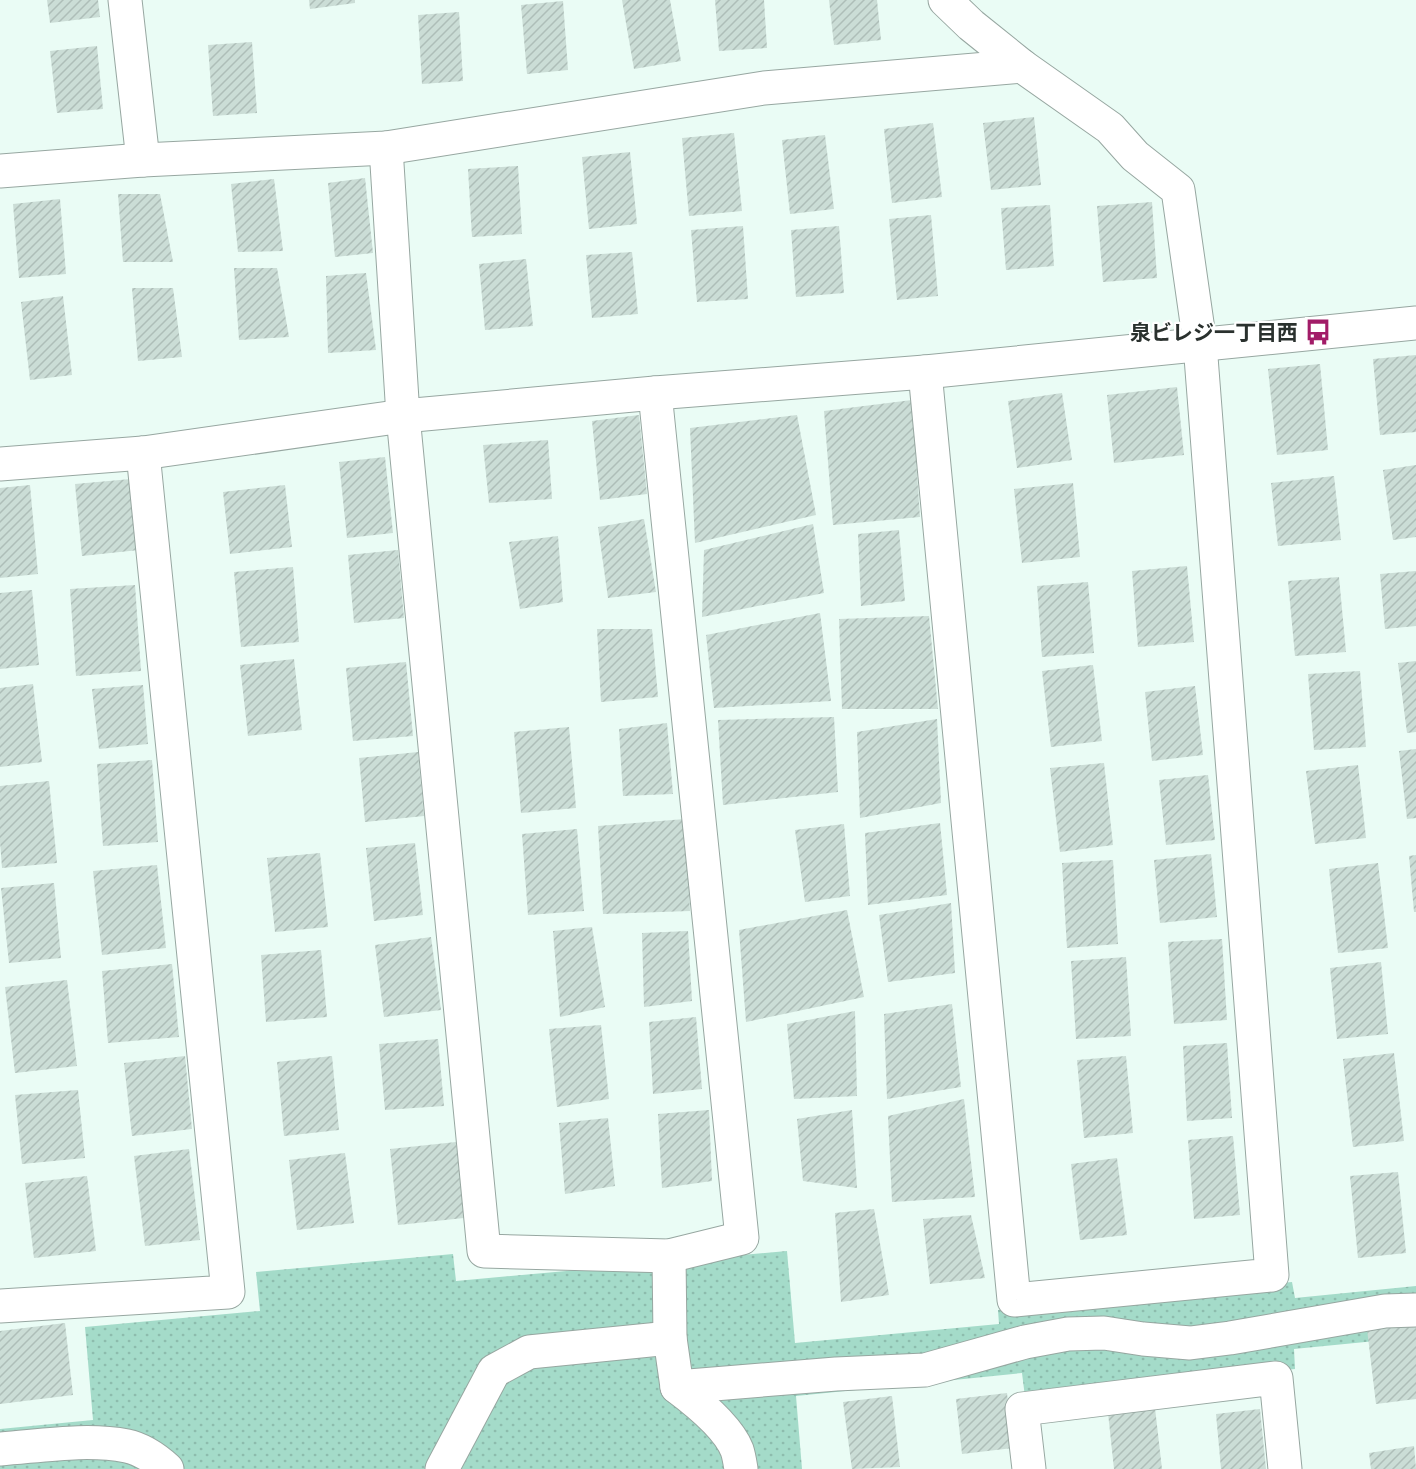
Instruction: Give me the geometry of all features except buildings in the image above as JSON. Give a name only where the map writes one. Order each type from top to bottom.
[{"type":"street","points":[[125,0],[143,160]]},
{"type":"street","points":[[925,372],[1014,1300],[1272,1275],[1200,344],[1178,190],[1135,156],[1110,128],[1023,66],[971,25],[945,0]]},
{"type":"street","points":[[0,171],[143,160],[386,148],[764,88],[1023,66]]},
{"type":"street","points":[[386,148],[403,416],[484,1251],[669,1256],[742,1238],[655,393]]},
{"type":"street","points":[[0,464],[143,453],[403,416],[925,372],[1416,324]]},
{"type":"street","points":[[0,1306],[228,1292],[143,453]]},
{"type":"street","points":[[669,1256],[670,1338],[677,1387],[719,1424],[737,1449],[741,1469]]},
{"type":"street","points":[[677,1387],[836,1374],[925,1370],[1025,1342],[1068,1335],[1104,1333],[1143,1340],[1190,1342],[1230,1338],[1385,1311],[1416,1310]]},
{"type":"street","points":[[442,1469],[494,1371],[529,1352],[670,1338]]},
{"type":"street","points":[[1029,1469],[1022,1409],[1276,1378],[1285,1469]]},
{"type":"street","points":[[0,1449],[94,1442],[129,1446],[157,1460],[167,1469]]},
{"type":"green space","points":[[787,1251],[795,1343],[999,1324],[998,1310],[1292,1282],[1295,1298],[1416,1286],[1416,1337],[1294,1349],[1295,1369],[1025,1397],[1022,1373],[796,1396],[802,1469],[0,1469],[0,1429],[93,1420],[85,1327],[260,1311],[256,1272],[453,1254],[456,1281]]},
{"type":"place","name":"泉ビレジ一丁目西","points":[[1318,332]]}]
